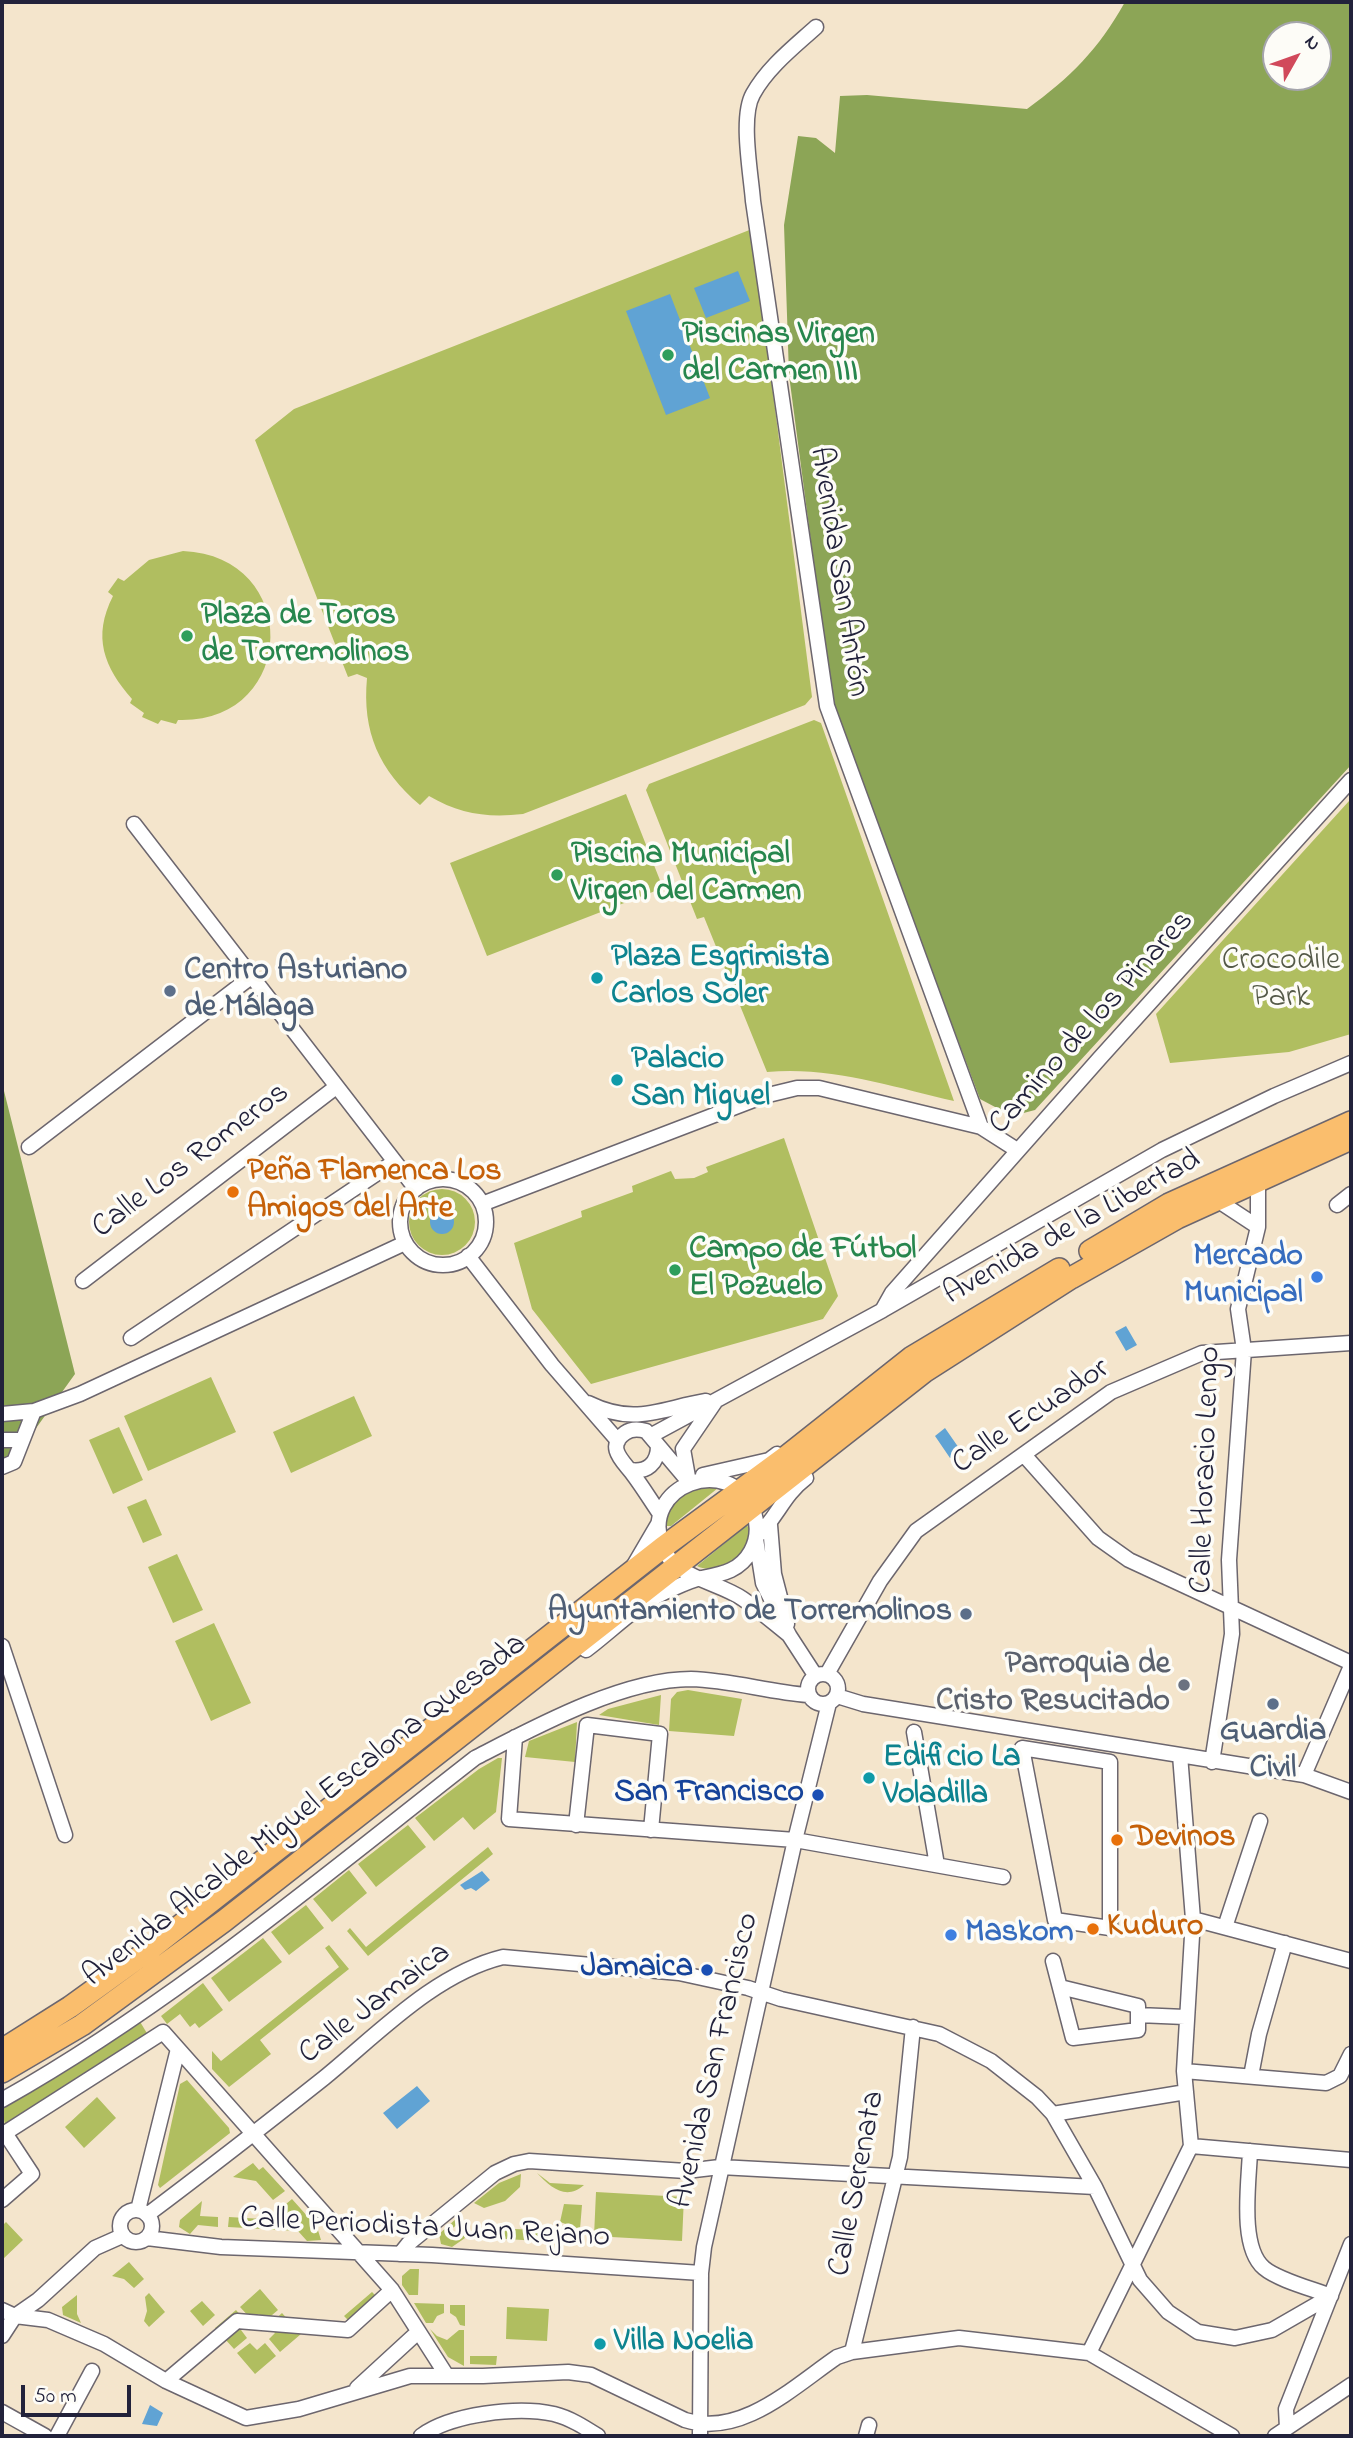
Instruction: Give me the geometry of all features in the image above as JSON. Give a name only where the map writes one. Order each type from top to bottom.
[{"type":"main road","name":"Avenida de la Libertad","points":[[746,1498],[826,1425],[912,1357],[1169,1204],[1351,1122]]},
{"type":"main road","name":"Avenida de la Libertad","points":[[662,1548],[746,1498],[924,1372],[1072,1278],[1177,1218],[1351,1139]]},
{"type":"main road","name":"Avenida Alcalde Miguel Escalona Quesada","points":[[2,2072],[82,2025],[223,1921],[676,1565],[746,1498]]},
{"type":"main road","name":"Avenida Alcalde Miguel Escalona Quesada","points":[[2,2050],[69,2007],[149,1950],[662,1548]]},
{"type":"street","name":"Avenida San Antón","points":[[816,27],[777,63],[751,96],[747,130],[753,201],[827,706],[981,1127]]},
{"type":"street","name":"Camino de los Pinares","points":[[883,1310],[892,1293],[1017,1150],[1351,780]]},
{"type":"street","points":[[134,824],[416,1189]]},
{"type":"street","points":[[29,1147],[251,977]]},
{"type":"street","points":[[655,1441],[718,1398],[883,1310],[1162,1150],[1274,1096],[1351,1063]]},
{"type":"street","name":"Calle Los Romeros","points":[[83,1281],[336,1087]]},
{"type":"street","points":[[482,1204],[764,1096],[797,1088],[819,1088],[981,1127],[1017,1150]]},
{"type":"street","points":[[131,1338],[394,1162]]},
{"type":"street","points":[[439,1179],[452,1180],[464,1185],[482,1204],[484,1233],[479,1246],[456,1263],[441,1265],[414,1254],[405,1243],[400,1228],[400,1214],[406,1200],[416,1189],[439,1179]]},
{"type":"street","name":"Calle Horacio Lengo","points":[[1212,1762],[1232,1634],[1229,1560],[1244,1350],[1238,1309],[1258,1227],[1258,1181]]},
{"type":"street","points":[[1337,1205],[1351,1194]]},
{"type":"street","points":[[1217,1200],[1258,1227]]},
{"type":"street","points":[[2,1414],[34,1411],[80,1394],[405,1243]]},
{"type":"street","points":[[468,1256],[582,1400],[618,1441],[620,1461],[630,1470],[659,1519],[662,1548],[676,1565],[742,1598],[789,1635],[821,1674],[838,1685],[833,1699]]},
{"type":"street","name":"Calle Ecuador","points":[[821,1674],[880,1581],[916,1531],[1025,1456],[1111,1392],[1202,1353],[1351,1343]]},
{"type":"street","points":[[499,1703],[547,1679],[659,1594],[701,1578],[717,1576],[743,1563],[756,1537],[770,1525],[780,1502],[792,1488],[916,1389],[924,1372]]},
{"type":"street","points":[[582,1400],[605,1411],[630,1417],[651,1415],[718,1398]]},
{"type":"street","points":[[689,1482],[683,1450],[718,1398]]},
{"type":"street","points":[[2,1467],[14,1462],[34,1411]]},
{"type":"street","points":[[627,1578],[666,1501],[689,1482],[709,1472],[769,1460],[811,1428],[826,1425]]},
{"type":"street","points":[[618,1441],[633,1429],[655,1441],[689,1482]]},
{"type":"street","points":[[2,1440],[22,1440]]},
{"type":"street","points":[[630,1470],[650,1466],[658,1454],[655,1441]]},
{"type":"street","points":[[1025,1456],[1098,1538],[1129,1560],[1231,1605],[1351,1664],[1304,1774]]},
{"type":"street","points":[[689,1482],[716,1479],[746,1498],[757,1526],[756,1537],[764,1584],[789,1635]]},
{"type":"street","points":[[770,1525],[774,1574],[789,1635]]},
{"type":"street","points":[[2,1646],[65,1835]]},
{"type":"street","points":[[808,1695],[807,1685],[821,1674]]},
{"type":"street","points":[[2,2100],[53,2071],[201,1973],[475,1758],[515,1737],[620,1692],[656,1682],[692,1679],[808,1695],[816,1703],[833,1699],[1212,1762],[1304,1774],[1351,1792]]},
{"type":"street","name":"Avenida San Francisco","points":[[699,2431],[701,2273],[720,2167],[795,1840],[833,1699]]},
{"type":"street","points":[[576,1825],[587,1725],[660,1734],[651,1830]]},
{"type":"street","points":[[914,1732],[937,1865]]},
{"type":"street","points":[[515,1737],[509,1819],[795,1840],[1003,1877]]},
{"type":"street","points":[[1022,1748],[1110,1762],[1110,1928],[1055,1920],[1022,1748]]},
{"type":"street","points":[[1089,2353],[1131,2263],[1191,2146],[1184,2071],[1185,2017],[1194,1919],[1180,1755]]},
{"type":"street","points":[[1225,1927],[1260,1821]]},
{"type":"street","points":[[1194,1919],[1351,1961]]},
{"type":"street","points":[[1251,2077],[1259,2034],[1285,1943]]},
{"type":"street","name":"Calle Jamaica","points":[[143,2212],[253,2134],[444,1981],[483,1962],[503,1957],[679,1973],[761,1992],[781,2000],[940,2034],[990,2061],[1053,2114]]},
{"type":"street","points":[[1053,1961],[1073,2038],[1138,2030],[1138,2006],[1060,1987]]},
{"type":"street","points":[[1138,2015],[1185,2017]]},
{"type":"street","name":"Calle Serenata","points":[[852,2352],[903,2141],[913,2027]]},
{"type":"street","points":[[2,2200],[32,2174],[5,2133],[163,2032],[392,2290],[446,2376]]},
{"type":"street","points":[[122,2236],[135,2243],[147,2238],[152,2225],[143,2212],[178,2049]]},
{"type":"street","points":[[1184,2071],[1326,2083],[1340,2076],[1351,2054]]},
{"type":"street","points":[[1186,2092],[1053,2114],[1095,2187],[1140,2280],[1168,2312],[1198,2332],[1235,2338],[1272,2330],[1331,2296]]},
{"type":"street","points":[[1191,2146],[1351,2160]]},
{"type":"street","points":[[1250,2151],[1248,2226],[1252,2252],[1265,2269],[1331,2296]]},
{"type":"street","points":[[400,2254],[408,2244],[495,2173],[528,2161],[686,2171],[720,2167],[1095,2187]]},
{"type":"street","points":[[122,2236],[120,2222],[126,2213],[143,2212]]},
{"type":"street","points":[[8,2313],[38,2300],[95,2248],[122,2236]]},
{"type":"street","name":"Calle Periodista Juan Rejano","points":[[147,2238],[221,2247],[400,2254],[701,2273]]},
{"type":"street","points":[[1281,2432],[1286,2409],[1351,2244]]},
{"type":"street","points":[[166,2381],[237,2321],[348,2330],[392,2290]]},
{"type":"street","points":[[2,2336],[8,2313]]},
{"type":"street","points":[[8,2313],[48,2320],[104,2344],[166,2381],[246,2418],[299,2409],[410,2376],[568,2372],[591,2375],[699,2431],[745,2419],[837,2357],[852,2352],[959,2338],[1089,2353],[1233,2436]]},
{"type":"street","points":[[353,2391],[418,2332]]},
{"type":"street","points":[[57,2436],[92,2371]]},
{"type":"street","points":[[1281,2432],[1351,2385]]},
{"type":"street","points":[[2,2412],[45,2436]]},
{"type":"street","points":[[421,2436],[462,2418],[538,2412],[578,2423],[598,2436]]},
{"type":"green space","points":[[1125,2],[1351,2],[1351,765],[1035,1110],[1012,1116],[980,1099],[833,709],[789,375],[784,225],[798,136],[816,138],[835,153],[840,96],[867,95],[1027,109],[1082,62]]},
{"type":"green space","points":[[752,229],[812,697],[805,705],[523,814],[497,815],[463,811],[429,796],[420,805],[394,778],[376,749],[367,716],[367,678],[357,674],[348,677],[255,440],[294,409]]},
{"type":"green space","name":"Plaza de Toros de Torremolinos","points":[[183,551],[222,560],[250,580],[266,608],[270,639],[264,670],[246,696],[218,714],[178,720],[176,724],[161,720],[158,724],[142,717],[144,713],[130,703],[132,699],[114,675],[104,651],[103,625],[113,596],[108,592],[118,578],[124,581],[149,560]]},
{"type":"green space","points":[[814,720],[821,723],[954,1101],[838,1075],[767,1072],[704,917],[697,919],[646,790],[649,784]]},
{"type":"green space","name":"Piscina Municipal Virgen del Carmen","points":[[626,794],[663,888],[487,956],[450,863]]},
{"type":"green space","name":"Crocodile Park","points":[[1349,801],[1351,1034],[1289,1052],[1170,1063],[1156,1014]]},
{"type":"green space","points":[[2,1083],[75,1374],[11,1463],[2,1470]]},
{"type":"green space","name":"Campo de Fútbol El Pozuelo","points":[[784,1138],[838,1296],[823,1319],[591,1384],[532,1309],[514,1243],[582,1217],[581,1211],[633,1192],[632,1186],[671,1171],[675,1179],[694,1178],[708,1172],[706,1167]]},
{"type":"green space","points":[[435,1189],[449,1189],[461,1194],[470,1203],[475,1222],[473,1235],[466,1246],[449,1255],[435,1255],[423,1250],[414,1241],[409,1229],[409,1215],[414,1203],[423,1194]]},
{"type":"green space","points":[[211,1377],[236,1432],[148,1471],[124,1416]]},
{"type":"green space","points":[[354,1396],[372,1436],[291,1473],[273,1432]]},
{"type":"green space","points":[[119,1427],[143,1480],[113,1494],[89,1440]]},
{"type":"green space","points":[[701,1485],[718,1488],[671,1526],[666,1526],[673,1505]]},
{"type":"green space","points":[[146,1499],[162,1535],[143,1543],[127,1507]]},
{"type":"green space","points":[[747,1525],[749,1543],[736,1559],[716,1568],[697,1566]]},
{"type":"green space","points":[[177,1554],[203,1610],[173,1623],[148,1567]]},
{"type":"green space","points":[[659,1563],[661,1565],[271,1875],[92,2007],[52,2030],[206,1922]]},
{"type":"green space","points":[[214,1623],[251,1703],[211,1721],[175,1641]]},
{"type":"green space","points":[[688,1690],[742,1699],[734,1736],[669,1731],[671,1699],[677,1692]]},
{"type":"green space","points":[[661,1695],[659,1725],[599,1715],[608,1709]]},
{"type":"green space","points":[[577,1722],[575,1762],[525,1757],[529,1741]]},
{"type":"green space","points":[[502,1758],[496,1812],[474,1830],[463,1817],[434,1841],[415,1818],[479,1769]]},
{"type":"green space","points":[[408,1825],[426,1847],[376,1887],[358,1864]]},
{"type":"green space","points":[[488,1847],[493,1854],[368,1956],[347,1931],[350,1928],[366,1947]]},
{"type":"green space","points":[[349,1870],[367,1893],[332,1922],[313,1899]]},
{"type":"green space","points":[[306,1905],[324,1928],[289,1955],[271,1932]]},
{"type":"green space","points":[[263,1938],[282,1962],[229,2002],[211,1978]]},
{"type":"green space","points":[[329,1945],[349,1969],[260,2040],[271,2054],[229,2087],[212,2069],[212,2051],[221,2061],[339,1967],[325,1948]]},
{"type":"green space","points":[[203,1983],[223,2010],[199,2028],[195,2023],[190,2027],[180,2014],[167,2024],[161,2016]]},
{"type":"green space","points":[[139,2020],[148,2035],[5,2126],[2,2107]]},
{"type":"green space","points":[[187,2080],[229,2128],[230,2133],[160,2188],[158,2185],[180,2084]]},
{"type":"green space","points":[[97,2097],[116,2118],[84,2148],[65,2127]]},
{"type":"green space","points":[[253,2163],[259,2170],[263,2167],[285,2191],[273,2200],[256,2181],[233,2177]]},
{"type":"green space","points":[[537,2173],[550,2183],[584,2185],[577,2190],[565,2192],[547,2183]]},
{"type":"green space","points":[[521,2174],[520,2187],[505,2201],[484,2208],[474,2203],[499,2183]]},
{"type":"green space","points":[[596,2192],[684,2197],[682,2241],[594,2236]]},
{"type":"green space","points":[[292,2199],[317,2227],[321,2240],[307,2241],[298,2231],[228,2227],[229,2217],[279,2220],[280,2209]]},
{"type":"green space","points":[[202,2201],[200,2216],[218,2217],[218,2227],[198,2225],[190,2234],[179,2227],[180,2220]]},
{"type":"green space","points":[[564,2204],[582,2205],[580,2229],[560,2222]]},
{"type":"green space","points":[[458,2217],[461,2221],[446,2234],[450,2238],[465,2225],[465,2238],[452,2247],[441,2244],[439,2234]]},
{"type":"green space","points":[[6,2222],[23,2240],[2,2260],[2,2226]]},
{"type":"green space","points":[[492,2228],[536,2230],[556,2242],[472,2237]]},
{"type":"green space","points":[[129,2262],[144,2279],[134,2288],[124,2279],[112,2276]]},
{"type":"green space","points":[[410,2269],[419,2269],[418,2295],[409,2295],[402,2285],[402,2276]]},
{"type":"green space","points":[[260,2289],[278,2310],[265,2321],[259,2314],[252,2320],[240,2307]]},
{"type":"green space","points":[[372,2292],[379,2299],[351,2323],[344,2316]]},
{"type":"green space","points":[[149,2293],[165,2312],[149,2327],[144,2321],[147,2311],[145,2297]]},
{"type":"green space","points":[[77,2295],[77,2314],[81,2323],[63,2315],[62,2307]]},
{"type":"green space","points":[[202,2301],[215,2315],[203,2326],[190,2311]]},
{"type":"green space","points":[[414,2303],[444,2304],[444,2313],[437,2316],[433,2323],[426,2323]]},
{"type":"green space","points":[[450,2305],[465,2305],[465,2326],[460,2325],[450,2313]]},
{"type":"green space","points":[[507,2307],[549,2309],[547,2341],[506,2339]]},
{"type":"green space","points":[[236,2310],[248,2324],[241,2330],[247,2338],[234,2349],[215,2328]]},
{"type":"green space","points":[[282,2313],[301,2334],[280,2352],[269,2339],[275,2333],[269,2325]]},
{"type":"green space","points":[[430,2329],[447,2340],[459,2330],[464,2330],[464,2366],[448,2357]]},
{"type":"green space","points":[[250,2343],[257,2350],[265,2343],[276,2356],[255,2374],[237,2353]]},
{"type":"green space","points":[[470,2356],[497,2356],[496,2365],[470,2364]]},
{"type":"water","name":"Piscinas Virgen del Carmen III","points":[[738,271],[750,301],[706,318],[694,288]]},
{"type":"water","name":"Piscinas Virgen del Carmen III","points":[[670,294],[710,398],[666,415],[626,311]]},
{"type":"water","points":[[442,1210],[451,1213],[454,1222],[451,1231],[442,1234],[433,1231],[430,1222],[433,1213]]},
{"type":"water","points":[[1126,1326],[1137,1345],[1126,1351],[1115,1332]]},
{"type":"water","points":[[945,1428],[961,1451],[950,1458],[935,1436]]},
{"type":"water","points":[[482,1871],[490,1880],[476,1891],[471,1888],[465,1890],[460,1885]]},
{"type":"water","points":[[417,2086],[430,2101],[397,2129],[383,2113]]},
{"type":"water","points":[[150,2405],[163,2413],[157,2426],[142,2424]]},
{"type":"place","name":"Piscinas Virgen del Carmen III","points":[[668,355]]},
{"type":"place","name":"Plaza de Toros de Torremolinos","points":[[187,636]]},
{"type":"place","name":"Piscina Municipal Virgen del Carmen","points":[[557,875]]},
{"type":"place","name":"Plaza Esgrimista Carlos Soler","points":[[597,978]]},
{"type":"place","name":"Centro Asturiano de Málaga","points":[[170,991]]},
{"type":"place","name":"Palacio San Miguel","points":[[617,1080]]},
{"type":"place","name":"Peña Flamenca Los Amigos del Arte","points":[[233,1192]]},
{"type":"place","name":"Campo de Fútbol El Pozuelo","points":[[675,1270]]},
{"type":"place","name":"Mercado Municipal","points":[[1317,1277]]},
{"type":"place","name":"Ayuntamiento de Torremolinos","points":[[966,1614]]},
{"type":"place","name":"Parroquia de Cristo Resucitado","points":[[1184,1685]]},
{"type":"place","name":"Guardia Civil","points":[[1273,1704]]},
{"type":"place","name":"Edificio La Voladilla","points":[[869,1778]]},
{"type":"place","name":"San Francisco","points":[[818,1795]]},
{"type":"place","name":"Devinos","points":[[1117,1840]]},
{"type":"place","name":"Kuduro","points":[[1093,1929]]},
{"type":"place","name":"Maskom","points":[[951,1935]]},
{"type":"place","name":"Jamaica","points":[[707,1970]]},
{"type":"place","name":"Villa Noelia","points":[[600,2344]]}]
